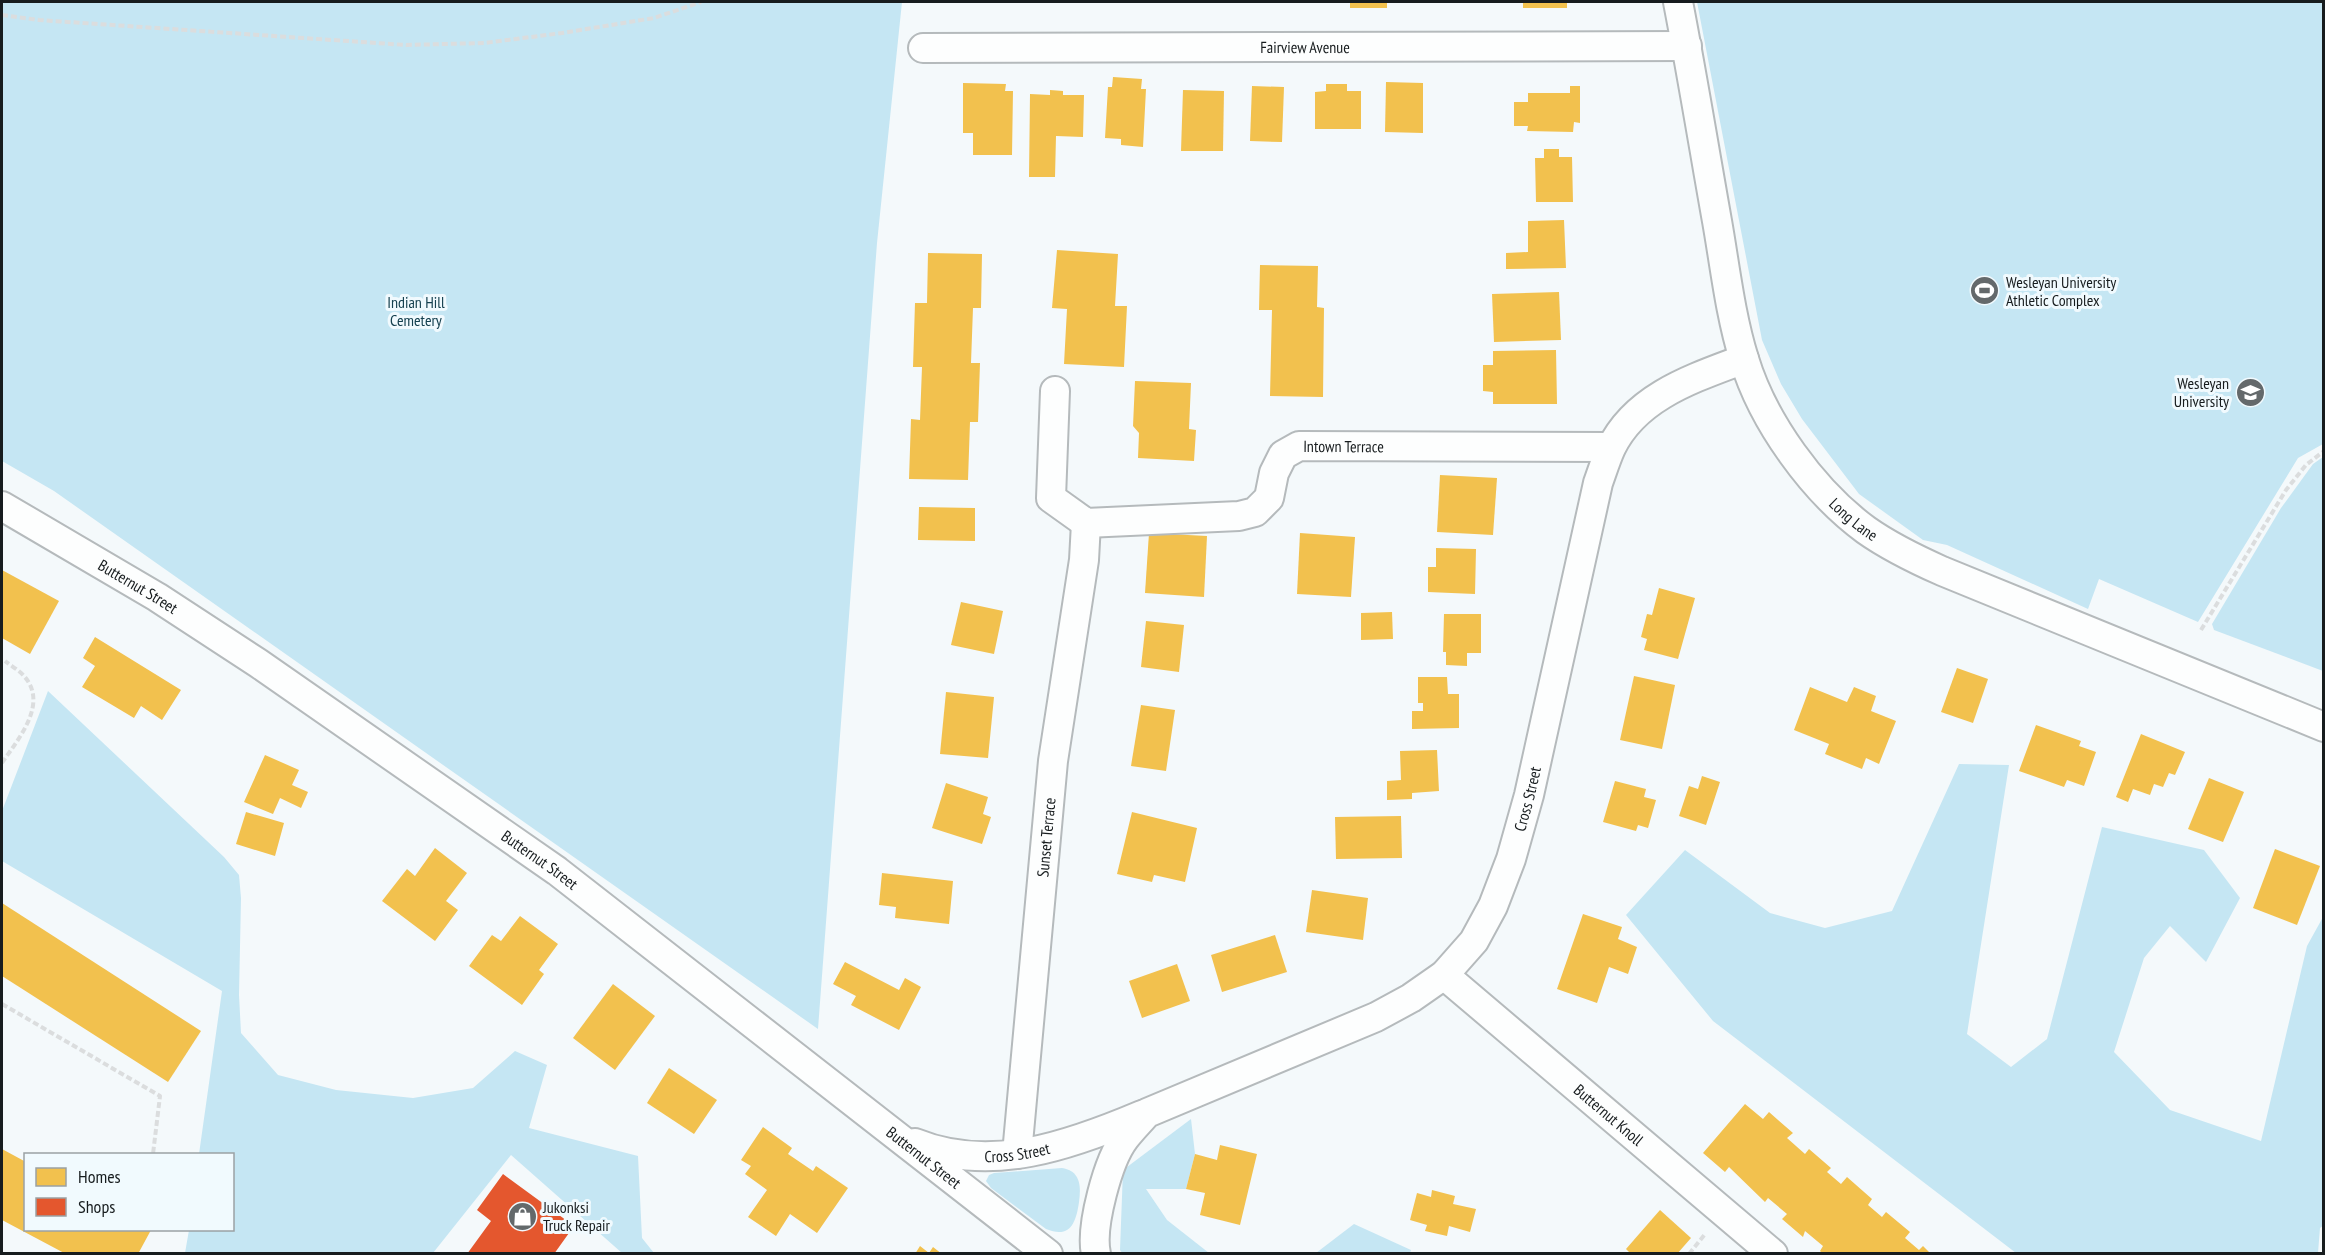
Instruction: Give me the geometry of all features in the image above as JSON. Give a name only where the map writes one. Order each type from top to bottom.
[{"type":"street","points":[[1678,2],[1687,46]]},
{"type":"street","name":"Fairview Avenue","points":[[923,48],[1687,46]]},
{"type":"street","name":"Long Lane","points":[[1687,46],[1731,304],[1744,359],[1763,408],[1800,462],[1830,499],[1865,529],[1900,552],[2324,727]]},
{"type":"street","name":"Cross Street","points":[[885,1128],[917,1144],[945,1153],[978,1158],[1058,1147],[1095,1135],[1376,1017],[1411,998],[1444,975],[1474,941],[1492,906],[1511,859],[1530,795],[1598,483],[1611,447],[1631,420],[1658,396],[1687,381],[1744,359]]},
{"type":"street","points":[[1055,391],[1051,498],[1086,523]]},
{"type":"street","name":"Intown Terrace","points":[[1086,523],[1239,516],[1255,512],[1269,498],[1275,473],[1283,455],[1299,446],[1611,447]]},
{"type":"street","name":"Butternut Street","points":[[2,506],[157,597],[557,871],[1048,1254]]},
{"type":"street","name":"Sunset Terrace","points":[[1017,1154],[1053,761],[1084,560],[1086,523]]},
{"type":"street","name":"Butternut Knoll","points":[[1444,975],[1773,1254]]},
{"type":"street","name":"Cross Street","points":[[1096,1254],[1094,1246],[1099,1208],[1107,1176],[1124,1139],[1147,1113]]},
{"type":"path","points":[[2,15],[39,20],[406,45],[484,43],[562,33],[654,18],[701,2]]},
{"type":"path","points":[[2201,630],[2286,490],[2306,465],[2324,451]]},
{"type":"path","points":[[2,763],[25,728],[33,707],[33,697],[24,676],[5,661]]},
{"type":"path","points":[[2,1004],[160,1096],[153,1153]]},
{"type":"green space","name":"Indian Hill Cemetery","points":[[2,2],[902,2],[877,243],[818,1029],[54,491],[2,461]]},
{"type":"green space","name":"Wesleyan University Athletic Complex","points":[[1697,2],[2323,2],[2323,444],[2298,458],[2198,622],[2099,579],[2088,609],[1947,545],[1923,540],[1859,494],[1802,419],[1781,384],[1762,340]]},
{"type":"green space","points":[[2323,457],[2323,671],[2214,630],[2212,624],[2281,508],[2313,464]]},
{"type":"green space","points":[[48,691],[224,857],[239,875],[241,1033],[278,1075],[336,1090],[413,1098],[473,1088],[515,1051],[547,1065],[529,1128],[638,1156],[642,1238],[654,1253],[622,1253],[511,1155],[433,1253],[185,1253],[189,1231],[234,1231],[234,1153],[199,1153],[222,991],[2,861],[2,811]]},
{"type":"green space","points":[[1959,764],[2009,765],[1967,1034],[2011,1067],[2047,1039],[2102,827],[2204,850],[2240,898],[2206,962],[2170,926],[2144,958],[2114,1052],[2170,1110],[2261,1141],[2307,946],[2323,917],[2324,1225],[2320,1228],[2318,1253],[2016,1253],[1713,1021],[1626,915],[1685,850],[1770,913],[1825,928],[1892,911]]},
{"type":"green space","points":[[1191,1119],[1195,1154],[1186,1189],[1146,1189],[1167,1220],[1209,1253],[1123,1254],[1120,1250],[1123,1170]]},
{"type":"green space","points":[[1062,1168],[1073,1172],[1078,1180],[1080,1191],[1074,1222],[1061,1232],[1046,1229],[991,1188],[986,1181],[989,1175],[994,1173]]},
{"type":"green space","points":[[1354,1224],[1411,1250],[1410,1253],[1316,1253]]},
{"type":"building: Homes","points":[[1350,2],[1387,2],[1387,8],[1350,8]]},
{"type":"building: Homes","points":[[1523,2],[1567,2],[1567,8],[1523,8]]},
{"type":"building: Homes","points":[[1113,77],[1142,79],[1141,89],[1146,89],[1143,147],[1121,145],[1121,139],[1105,138],[1108,87],[1112,87]]},
{"type":"building: Homes","points":[[1386,82],[1423,83],[1423,133],[1385,132]]},
{"type":"building: Homes","points":[[963,83],[1006,84],[1005,91],[1013,91],[1012,155],[973,155],[973,133],[963,133]]},
{"type":"building: Homes","points":[[1326,84],[1347,84],[1347,91],[1361,91],[1361,129],[1315,129],[1315,92],[1326,91]]},
{"type":"building: Homes","points":[[1252,86],[1284,87],[1282,142],[1250,141]]},
{"type":"building: Homes","points":[[1570,86],[1580,86],[1580,123],[1574,122],[1573,132],[1527,131],[1528,126],[1514,126],[1514,102],[1528,102],[1528,93],[1570,93]]},
{"type":"building: Homes","points":[[1050,90],[1063,91],[1063,95],[1084,95],[1083,137],[1056,136],[1055,177],[1029,177],[1030,94],[1050,95]]},
{"type":"building: Homes","points":[[1183,90],[1224,91],[1223,151],[1181,151]]},
{"type":"building: Homes","points":[[1544,149],[1559,149],[1559,157],[1572,157],[1573,202],[1536,202],[1535,158],[1544,158]]},
{"type":"building: Homes","points":[[1564,220],[1566,268],[1506,269],[1506,253],[1528,252],[1528,221]]},
{"type":"building: Homes","points":[[1057,250],[1118,254],[1115,306],[1127,306],[1124,367],[1064,364],[1067,309],[1052,308]]},
{"type":"building: Homes","points":[[928,253],[982,254],[981,308],[973,308],[971,363],[980,363],[978,422],[970,422],[968,480],[909,479],[911,419],[920,420],[922,367],[913,367],[915,303],[927,303]]},
{"type":"building: Homes","points":[[1260,265],[1318,266],[1317,307],[1324,308],[1323,397],[1270,396],[1272,310],[1259,310]]},
{"type":"building: Homes","points":[[1559,292],[1561,340],[1494,342],[1492,294]]},
{"type":"building: Homes","points":[[1556,350],[1557,404],[1493,404],[1493,392],[1483,391],[1483,365],[1493,365],[1493,351]]},
{"type":"building: Homes","points":[[1135,381],[1191,383],[1189,429],[1196,430],[1194,461],[1138,458],[1139,433],[1133,426]]},
{"type":"building: Homes","points":[[1440,475],[1497,478],[1493,535],[1437,532]]},
{"type":"building: Homes","points":[[919,507],[975,508],[975,541],[918,540]]},
{"type":"building: Homes","points":[[1149,533],[1207,536],[1204,597],[1145,593]]},
{"type":"building: Homes","points":[[1300,533],[1355,537],[1351,597],[1297,594]]},
{"type":"building: Homes","points":[[1436,548],[1476,549],[1475,594],[1428,592],[1428,567],[1436,567]]},
{"type":"building: Homes","points":[[2,570],[59,601],[30,654],[2,638]]},
{"type":"building: Homes","points":[[1659,588],[1695,598],[1678,659],[1644,650],[1647,639],[1641,637],[1647,614],[1652,615]]},
{"type":"building: Homes","points":[[961,602],[1003,611],[994,654],[951,645]]},
{"type":"building: Homes","points":[[1392,612],[1393,639],[1361,640],[1361,613]]},
{"type":"building: Homes","points":[[1444,614],[1481,614],[1481,653],[1467,653],[1467,666],[1446,665],[1446,652],[1443,652]]},
{"type":"building: Homes","points":[[1146,621],[1184,625],[1179,672],[1141,667]]},
{"type":"building: Homes","points":[[95,637],[181,690],[162,720],[141,706],[134,718],[82,687],[95,666],[83,658]]},
{"type":"building: Homes","points":[[1957,668],[1988,679],[1973,723],[1941,712]]},
{"type":"building: Homes","points":[[1634,676],[1675,685],[1662,749],[1620,740]]},
{"type":"building: Homes","points":[[1418,677],[1447,677],[1448,694],[1459,694],[1459,728],[1412,729],[1412,711],[1423,711],[1423,703],[1418,703]]},
{"type":"building: Homes","points":[[1810,687],[1847,702],[1854,687],[1876,696],[1871,711],[1896,721],[1879,764],[1866,758],[1862,769],[1825,754],[1829,744],[1794,730]]},
{"type":"building: Homes","points":[[946,692],[994,697],[988,758],[940,754]]},
{"type":"building: Homes","points":[[1141,705],[1175,710],[1166,771],[1131,766]]},
{"type":"building: Homes","points":[[2036,725],[2081,741],[2079,746],[2096,752],[2084,786],[2067,780],[2064,787],[2019,771]]},
{"type":"building: Homes","points":[[2141,734],[2185,752],[2175,775],[2169,773],[2163,787],[2154,784],[2150,795],[2133,789],[2128,802],[2116,797]]},
{"type":"building: Homes","points":[[1437,750],[1439,791],[1412,793],[1412,799],[1387,800],[1387,781],[1401,780],[1400,751]]},
{"type":"building: Homes","points":[[265,755],[299,770],[292,785],[308,792],[301,808],[280,798],[273,814],[244,802]]},
{"type":"building: Homes","points":[[1702,776],[1720,782],[1706,825],[1679,816],[1689,786],[1698,789]]},
{"type":"building: Homes","points":[[2209,778],[2244,792],[2223,842],[2188,829]]},
{"type":"building: Homes","points":[[1615,781],[1646,789],[1644,797],[1656,800],[1648,828],[1638,825],[1636,831],[1603,822]]},
{"type":"building: Homes","points":[[946,783],[988,797],[983,814],[991,817],[982,844],[932,828]]},
{"type":"building: Homes","points":[[246,812],[284,823],[275,856],[236,844]]},
{"type":"building: Homes","points":[[1132,812],[1197,828],[1185,882],[1154,875],[1152,882],[1117,874]]},
{"type":"building: Homes","points":[[1401,816],[1402,858],[1336,859],[1335,817]]},
{"type":"building: Homes","points":[[435,848],[467,873],[446,901],[458,910],[435,941],[382,901],[407,869],[415,876]]},
{"type":"building: Homes","points":[[2275,849],[2320,866],[2297,925],[2253,908]]},
{"type":"building: Homes","points":[[882,873],[953,881],[949,924],[895,918],[896,907],[879,905]]},
{"type":"building: Homes","points":[[1312,890],[1368,898],[1363,940],[1306,932]]},
{"type":"building: Homes","points":[[2,903],[201,1031],[168,1082],[2,976]]},
{"type":"building: Homes","points":[[1583,914],[1622,927],[1618,939],[1637,947],[1628,974],[1609,967],[1597,1003],[1557,989]]},
{"type":"building: Homes","points":[[520,916],[558,944],[539,970],[544,974],[522,1005],[469,966],[492,935],[501,941]]},
{"type":"building: Homes","points":[[1275,935],[1287,972],[1222,992],[1211,955]]},
{"type":"building: Homes","points":[[845,962],[899,990],[905,978],[921,987],[899,1030],[851,1005],[856,996],[833,984]]},
{"type":"building: Homes","points":[[1177,964],[1190,1001],[1142,1018],[1129,981]]},
{"type":"building: Homes","points":[[613,984],[655,1016],[615,1070],[573,1038]]},
{"type":"building: Homes","points":[[669,1068],[717,1100],[694,1134],[647,1103]]},
{"type":"building: Homes","points":[[1745,1104],[1763,1119],[1769,1112],[1793,1133],[1787,1138],[1805,1154],[1809,1149],[1831,1168],[1827,1172],[1841,1184],[1847,1177],[1872,1199],[1868,1205],[1882,1217],[1886,1212],[1910,1232],[1905,1238],[1919,1250],[1923,1246],[1931,1254],[1823,1254],[1820,1251],[1823,1246],[1805,1231],[1803,1237],[1782,1219],[1787,1214],[1768,1198],[1765,1202],[1729,1167],[1725,1172],[1703,1153]]},
{"type":"building: Homes","points":[[763,1127],[792,1148],[788,1154],[813,1171],[816,1166],[848,1188],[817,1233],[790,1214],[776,1236],[748,1217],[767,1190],[745,1174],[751,1166],[741,1160]]},
{"type":"building: Homes","points":[[1220,1145],[1257,1154],[1240,1225],[1200,1215],[1205,1193],[1186,1189],[1195,1154],[1217,1160]]},
{"type":"building: Homes","points":[[2,1149],[24,1161],[24,1231],[150,1231],[138,1254],[66,1254],[2,1220]]},
{"type":"building: Homes","points":[[1432,1190],[1455,1196],[1453,1204],[1476,1209],[1470,1232],[1449,1226],[1447,1236],[1425,1231],[1427,1225],[1410,1220],[1417,1193],[1431,1197]]},
{"type":"building: Homes","points":[[1660,1210],[1691,1238],[1677,1254],[1631,1254],[1626,1249]]},
{"type":"building: Homes","points":[[920,1246],[929,1253],[933,1247],[942,1254],[915,1254]]},
{"type":"building: Shops","name":"Jukonksi Truck Repair","points":[[503,1174],[574,1226],[554,1254],[467,1254],[491,1221],[477,1210]]},
{"type":"place","name":"Wesleyan University Athletic Complex","points":[[1985,291]]},
{"type":"place","name":"Wesleyan University","points":[[2250,392]]},
{"type":"place","name":"Jukonksi Truck Repair","points":[[522,1216]]}]
